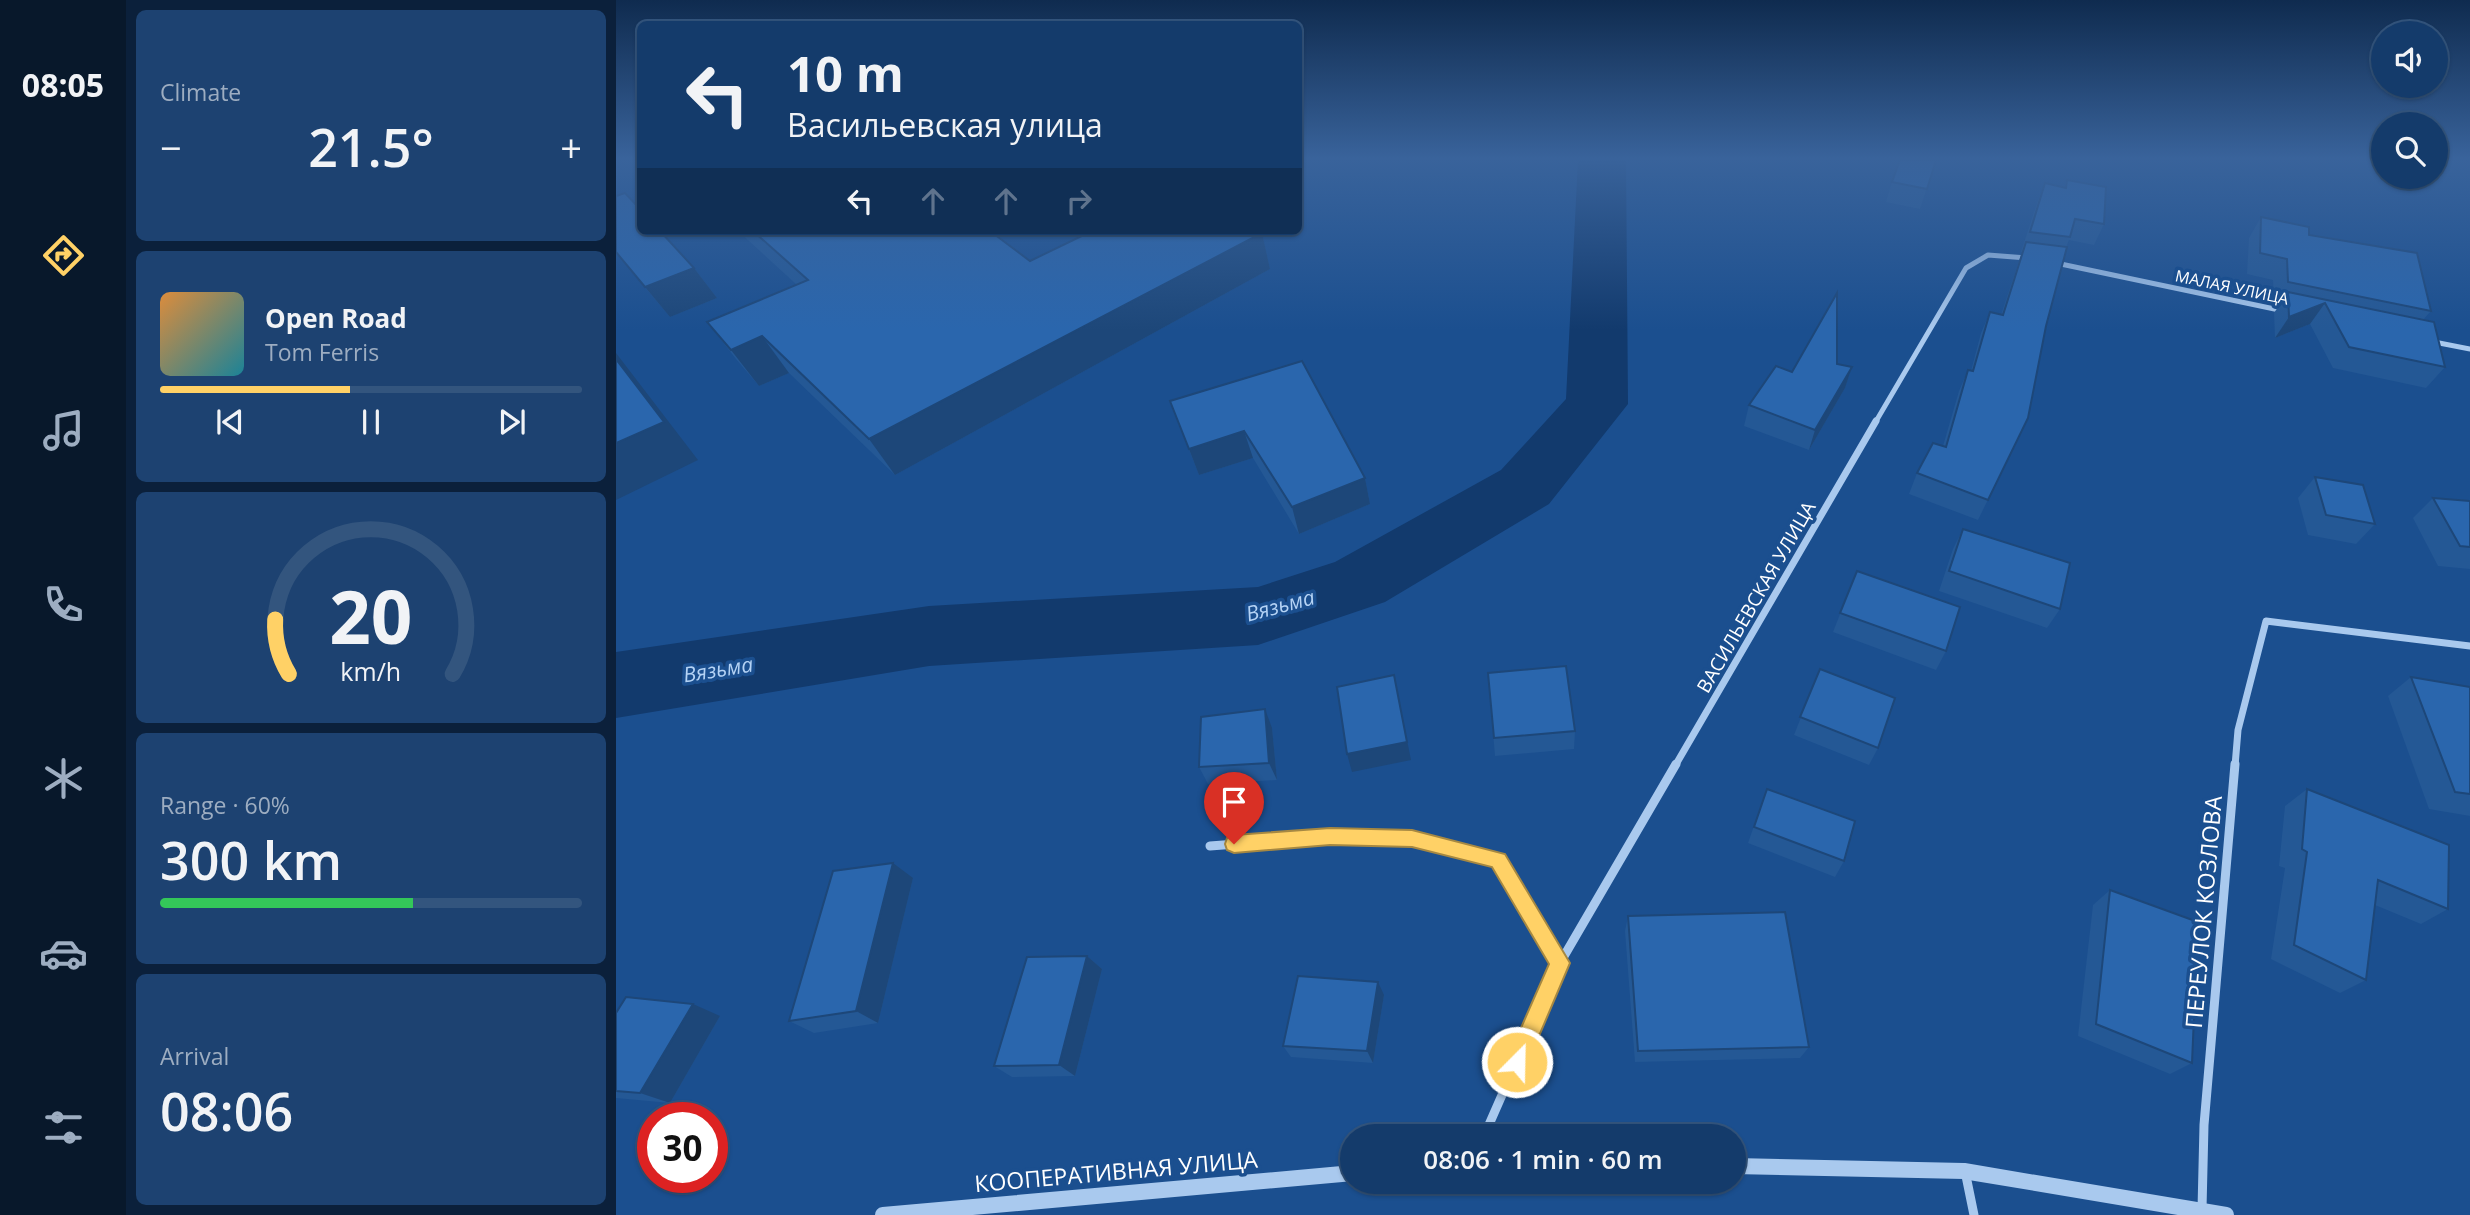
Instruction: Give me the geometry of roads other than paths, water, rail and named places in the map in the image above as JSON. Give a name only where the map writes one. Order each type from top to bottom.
[{"type":"street","name":"ВАСИЛЬЕВСКАЯ УЛИЦА","points":[[1489,1124],[1560,963],[1966,268],[1988,256],[2040,260]]},
{"type":"street","name":"МАЛАЯ УЛИЦА","points":[[2053,262],[2293,313]]},
{"type":"street","points":[[2427,340],[2470,349]]},
{"type":"street","name":"ПЕРЕУЛОК КОЗЛОВА","points":[[2202,1209],[2204,1125],[2238,730],[2266,621],[2470,646]]},
{"type":"street","points":[[1210,846],[1330,837],[1412,839],[1498,860],[1560,963]]},
{"type":"street","points":[[1746,1166],[1964,1171],[2226,1215]]},
{"type":"street","points":[[1964,1171],[1974,1215]]},
{"type":"street","name":"КООПЕРАТИВНАЯ УЛИЦА","points":[[883,1215],[969,1212],[1340,1174]]},
{"type":"waterway","name":"Вязьма","points":[[616,685],[929,636],[1258,616],[1360,582],[1525,487],[1597,404],[1601,217]]}]
